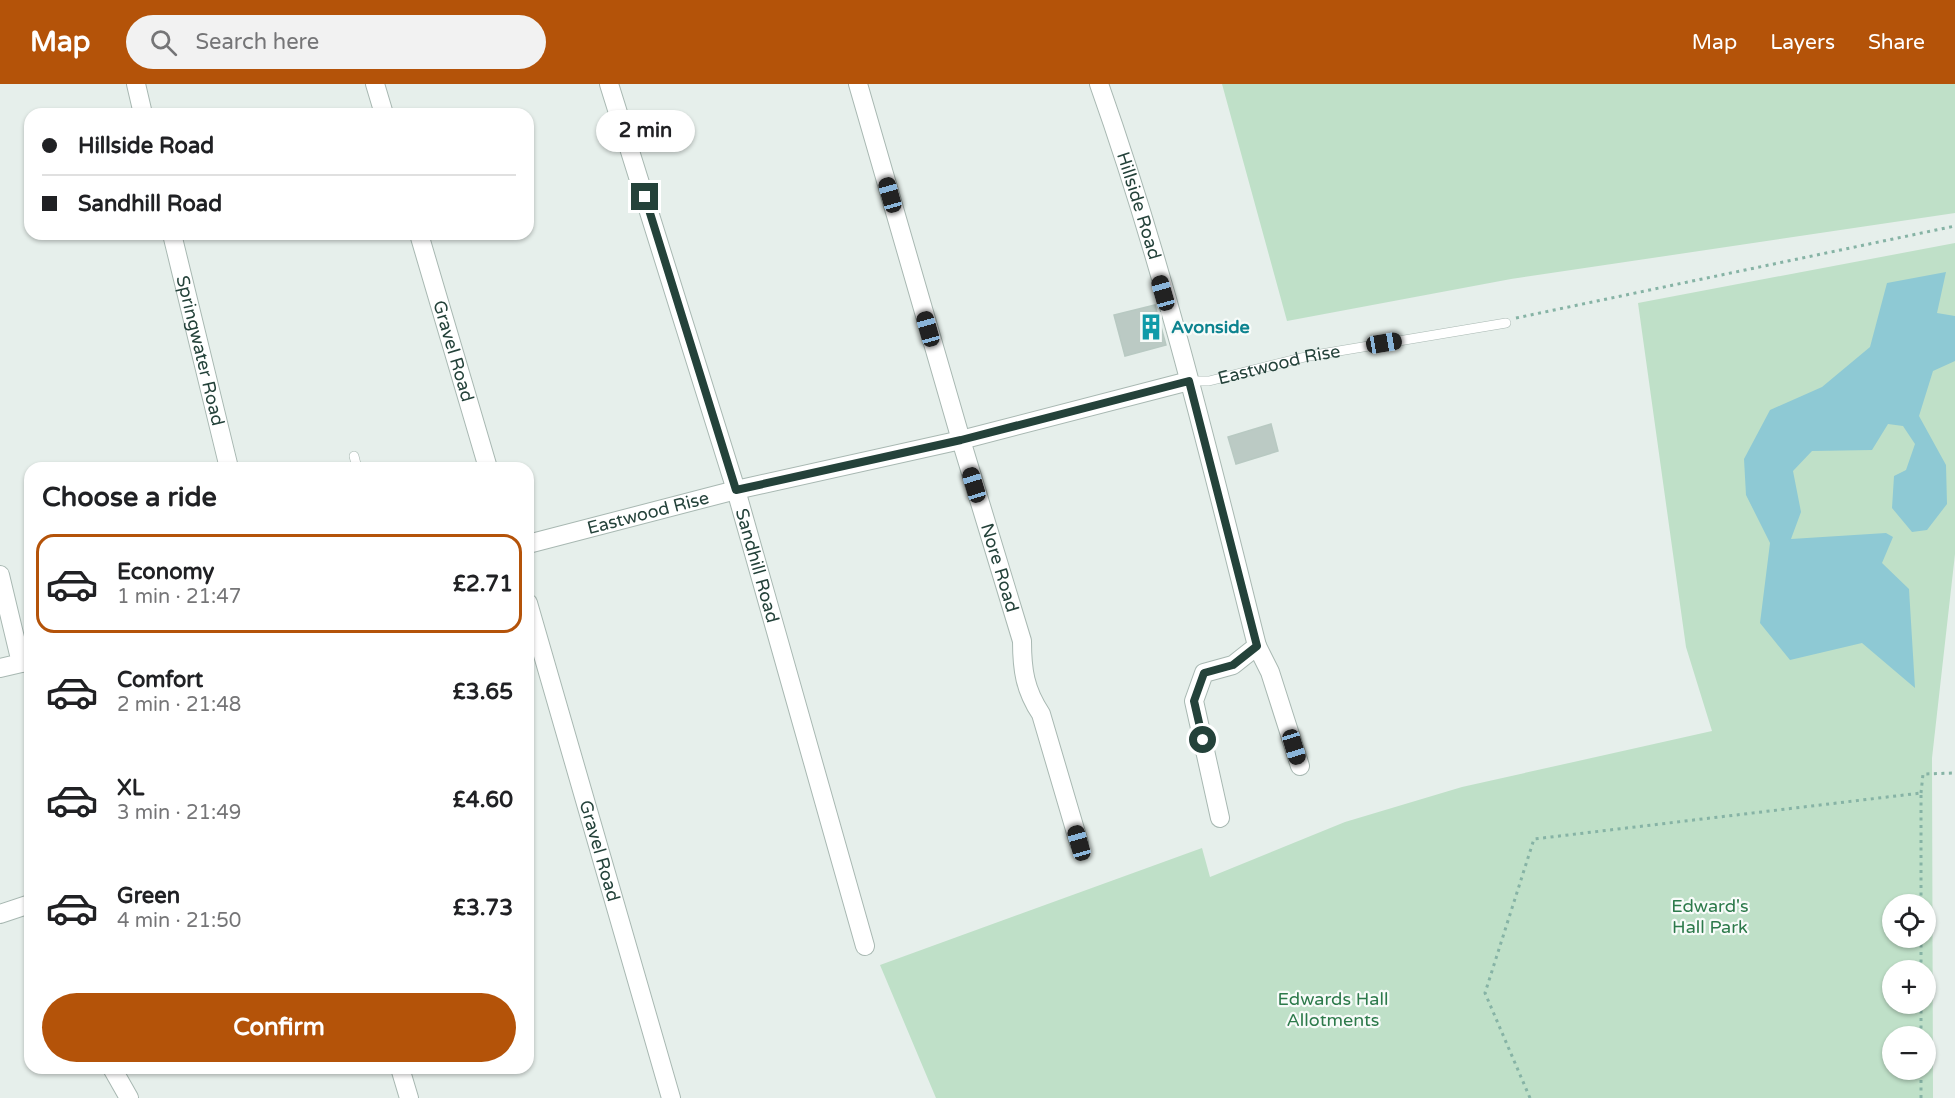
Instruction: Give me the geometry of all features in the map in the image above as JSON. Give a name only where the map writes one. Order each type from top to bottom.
[{"type":"street","points":[[136,84],[142,108]]},
{"type":"street","points":[[375,84],[382,108]]},
{"type":"street","name":"Sandhill Road","points":[[609,84],[736,490],[865,946]]},
{"type":"street","name":"Nore Road","points":[[858,84],[1022,641],[1022,673],[1030,697],[1041,714],[1079,843]]},
{"type":"street","name":"Hillside Road","points":[[1099,84],[1119,140],[1189,381],[1256,644],[1270,672],[1300,766]]},
{"type":"street","name":"Springwater Road","points":[[173,240],[228,462]]},
{"type":"street","name":"Gravel Road","points":[[421,240],[486,462]]},
{"type":"street","name":"Eastwood Rise","points":[[534,542],[736,490],[961,440],[1189,381]]},
{"type":"street","points":[[0,575],[24,655]]},
{"type":"street","name":"Gravel Road","points":[[534,624],[671,1098]]},
{"type":"street","points":[[1220,818],[1194,701],[1204,673],[1233,665],[1256,644]]},
{"type":"street","points":[[0,668],[24,662]]},
{"type":"street","points":[[0,914],[24,906]]},
{"type":"street","points":[[115,1074],[129,1098]]},
{"type":"street","points":[[402,1074],[409,1098]]},
{"type":"lane","name":"Eastwood Rise","points":[[1189,381],[1209,381],[1309,356],[1506,323]]},
{"type":"lane","points":[[354,456],[356,462]]},
{"type":"path","points":[[1506,323],[1526,314],[1955,226]]},
{"type":"path","points":[[1921,894],[1923,774],[1955,773]]},
{"type":"path","points":[[1530,1098],[1485,993],[1534,839],[1921,793]]},
{"type":"path","points":[[1921,1080],[1921,1098]]},
{"type":"green space","points":[[1222,84],[1955,84],[1955,213],[1511,279],[1287,321]]},
{"type":"green space","points":[[1955,243],[1955,554],[1932,758],[1932,894],[1882,894],[1882,948],[1933,948],[1933,960],[1882,960],[1882,1014],[1933,1014],[1933,1026],[1882,1026],[1882,1080],[1933,1080],[1933,1098],[936,1098],[880,965],[1202,848],[1210,877],[1345,822],[1462,787],[1712,731],[1686,647],[1638,303]]},
{"type":"water","points":[[1946,272],[1937,313],[1955,316],[1955,361],[1933,371],[1919,416],[1946,465],[1947,504],[1927,530],[1912,532],[1892,508],[1894,476],[1906,470],[1915,444],[1903,426],[1888,424],[1872,450],[1812,451],[1793,471],[1801,512],[1791,539],[1886,533],[1893,537],[1882,563],[1909,589],[1915,688],[1862,643],[1790,660],[1760,623],[1770,543],[1746,495],[1744,459],[1770,410],[1822,387],[1870,347],[1887,283]]},
{"type":"building","points":[[1155,305],[1166,345],[1125,356],[1114,315]]},
{"type":"building","points":[[1271,424],[1278,451],[1236,464],[1228,437]]},
{"type":"place","name":"Avonside","points":[[1151,327]]},
{"type":"route","points":[[645,197],[736,490],[961,440],[1189,381],[1257,646],[1233,665],[1204,673],[1194,701],[1203,740]]},
{"type":"park label","name":"Edward's Hall Park","points":[[1710,916]]},
{"type":"park label","name":"Edwards Hall Allotments","points":[[1333,1009]]}]
